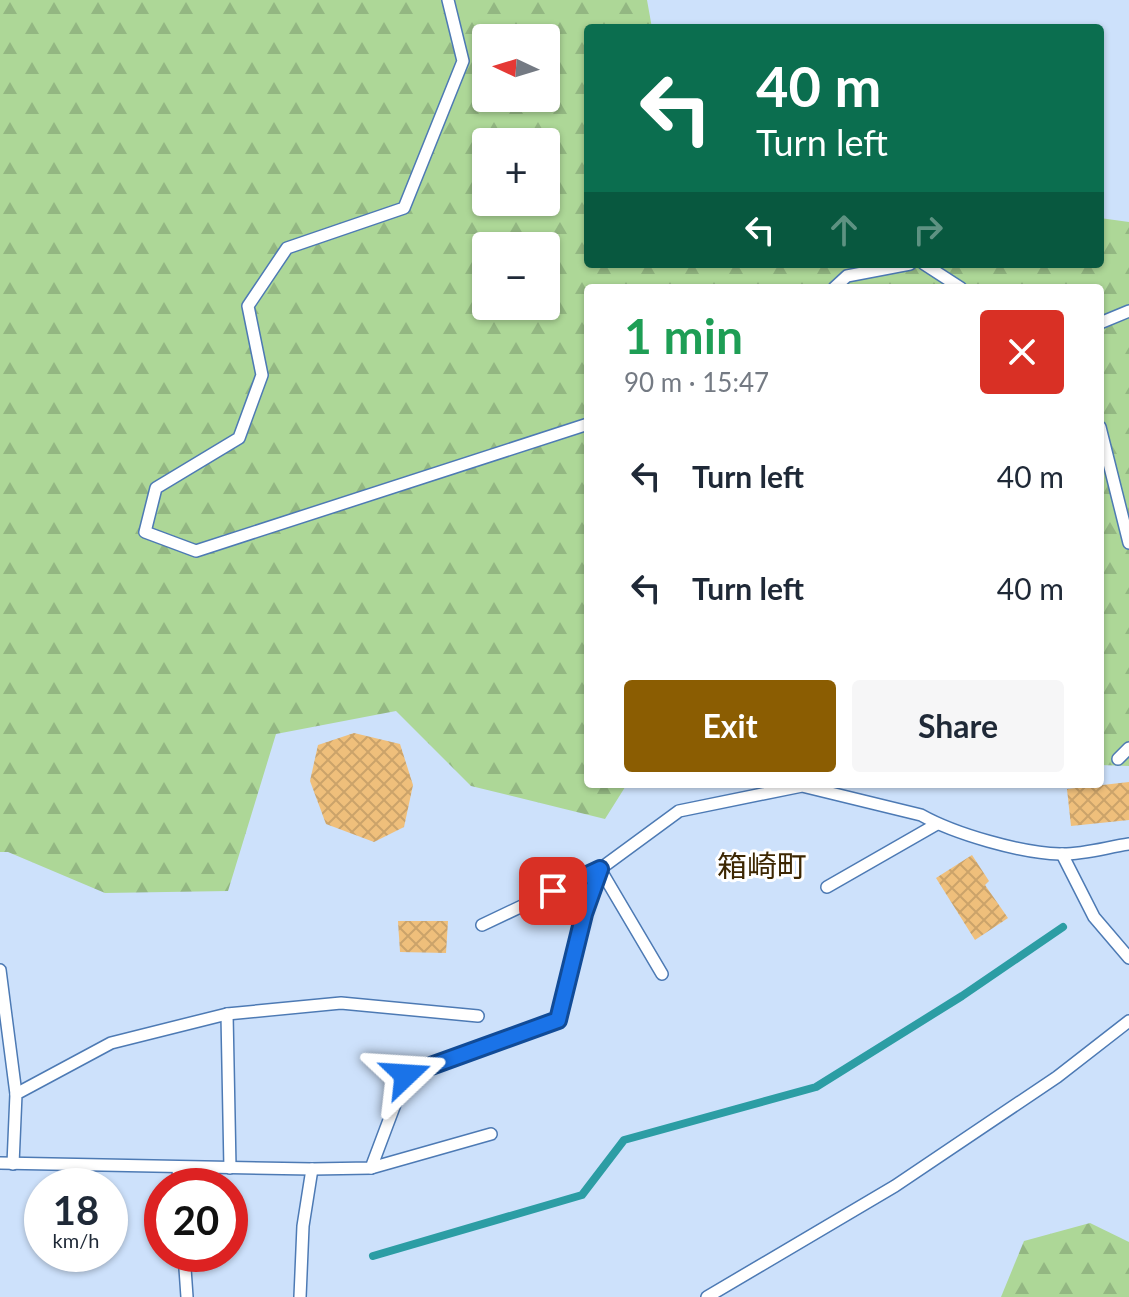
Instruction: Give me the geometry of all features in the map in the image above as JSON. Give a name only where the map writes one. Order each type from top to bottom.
[{"type":"lane","points":[[448,0],[463,61],[404,208],[287,248],[248,306],[262,375],[239,438],[156,488],[145,532],[196,551],[584,425]]},
{"type":"lane","points":[[838,284],[847,276],[889,268]]},
{"type":"lane","points":[[930,268],[955,284]]},
{"type":"lane","points":[[1104,321],[1129,311]]},
{"type":"lane","points":[[1104,443],[1129,543]]},
{"type":"lane","points":[[1118,759],[1129,748]]},
{"type":"lane","points":[[482,925],[600,869],[679,811],[792,788]]},
{"type":"lane","points":[[810,788],[921,815],[937,824],[1009,847],[1062,854],[1129,844]]},
{"type":"lane","points":[[827,887],[937,824]]},
{"type":"lane","points":[[1062,854],[1094,917],[1129,958]]},
{"type":"lane","points":[[600,869],[662,974]]},
{"type":"lane","points":[[371,1168],[406,1075],[558,1020],[584,914],[600,869]]},
{"type":"lane","points":[[0,970],[16,1094],[13,1164]]},
{"type":"lane","points":[[16,1094],[111,1043],[227,1014],[341,1003],[478,1016]]},
{"type":"lane","points":[[0,1163],[230,1168],[227,1014]]},
{"type":"lane","points":[[707,1297],[895,1186],[1057,1077],[1129,1021]]},
{"type":"lane","points":[[248,1168],[371,1168],[491,1134]]},
{"type":"lane","points":[[300,1297],[303,1226],[312,1169]]},
{"type":"lane","points":[[185,1272],[187,1297]]},
{"type":"green space","points":[[0,0],[647,0],[651,24],[584,24],[584,268],[1104,268],[1104,219],[1129,222],[1129,766],[1104,765],[1104,284],[584,284],[584,788],[624,788],[605,819],[471,786],[396,711],[276,734],[228,891],[105,893],[8,852],[0,852]]},
{"type":"green space","points":[[1090,1223],[1129,1242],[1129,1297],[1001,1297],[1024,1241]]},
{"type":"building","points":[[354,733],[400,744],[413,785],[404,827],[374,842],[326,824],[310,781],[318,745]]},
{"type":"building","points":[[1129,782],[1129,820],[1071,826],[1067,789],[1104,788],[1104,785]]},
{"type":"building","points":[[972,855],[989,881],[985,885],[1008,918],[975,940],[936,878]]},
{"type":"building","points":[[398,921],[448,921],[446,953],[400,952]]},
{"type":"waterway","points":[[373,1256],[582,1195],[624,1140],[816,1087],[962,996],[1063,927]]},
{"type":"district","name":"箱崎町","points":[[762,867]]},
{"type":"route","points":[[406,1075],[558,1020],[584,914],[600,869],[553,891]]}]
